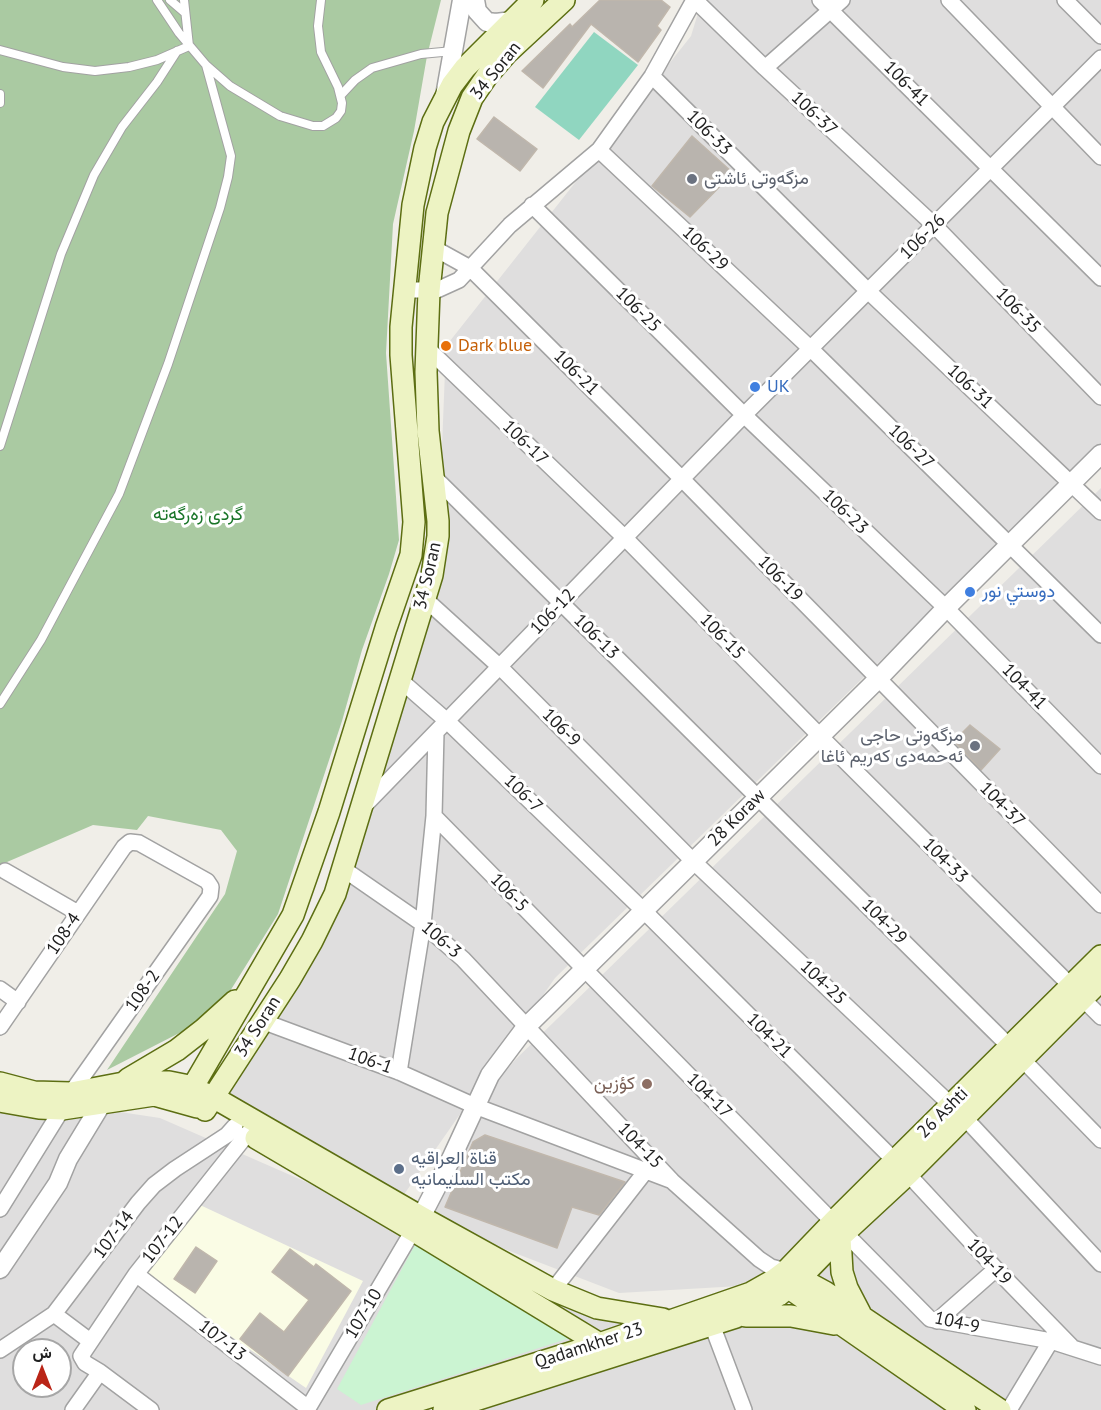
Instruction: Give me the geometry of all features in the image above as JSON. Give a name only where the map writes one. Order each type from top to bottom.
[{"type":"main road","name":"34 Soran","points":[[188,1095],[283,934],[306,882],[411,555],[414,522],[401,355],[404,290],[410,226],[419,175],[433,122],[465,68],[533,0]]},
{"type":"main road","name":"34 Soran","points":[[209,1103],[312,941],[335,894],[434,567],[438,536],[438,506],[428,431],[426,347],[432,248],[437,213],[452,153],[471,98],[507,53],[564,0]]},
{"type":"main road","name":"26 Ashti","points":[[787,1279],[840,1230],[1076,992],[1101,956]]},
{"type":"main road","name":"26 Ashti","points":[[1076,992],[1101,980]]},
{"type":"main road","points":[[0,1101],[39,1108],[119,1084],[149,1068],[195,1036],[229,1007],[252,983]]},
{"type":"main road","points":[[119,1084],[150,1080],[169,1082],[188,1095],[209,1103],[417,1224],[599,1344],[620,1353]]},
{"type":"main road","points":[[0,1083],[67,1101],[102,1103],[154,1095],[188,1095]]},
{"type":"main road","points":[[209,1103],[241,1130],[417,1224],[553,1290],[597,1308],[673,1320]]},
{"type":"main road","points":[[840,1230],[842,1272],[854,1304],[855,1323]]},
{"type":"main road","points":[[787,1279],[855,1323],[1000,1410]]},
{"type":"main road","name":"Qadamkher 23","points":[[388,1410],[673,1320],[787,1279]]},
{"type":"main road","name":"Qadamkher 23","points":[[444,1410],[736,1317],[779,1295],[787,1279]]},
{"type":"main road","points":[[736,1317],[791,1316],[855,1323],[965,1410]]},
{"type":"street","points":[[444,100],[462,0]]},
{"type":"street","points":[[475,0],[477,11],[487,22],[512,21]]},
{"type":"street","points":[[404,290],[429,291],[452,284],[532,205],[599,150],[652,76],[694,0]]},
{"type":"street","name":"106-37","points":[[694,0],[934,225]]},
{"type":"street","points":[[949,0],[1051,108],[1101,157]]},
{"type":"street","points":[[1065,0],[1101,36]]},
{"type":"street","points":[[765,68],[831,3]]},
{"type":"street","name":"106-41","points":[[831,3],[1101,278]]},
{"type":"street","name":"106-26","points":[[744,415],[1101,58]]},
{"type":"street","name":"106-33","points":[[652,76],[868,291]]},
{"type":"street","name":"106-29","points":[[599,150],[811,349]]},
{"type":"street","name":"106-25","points":[[532,205],[744,415]]},
{"type":"street","name":"106-35","points":[[934,225],[1101,397]]},
{"type":"street","name":"106-21","points":[[432,248],[470,268],[682,479]]},
{"type":"street","name":"106-31","points":[[868,291],[1101,512]]},
{"type":"street","name":"106-17","points":[[426,347],[625,538]]},
{"type":"street","name":"106-27","points":[[811,349],[1101,635]]},
{"type":"street","name":"106-12","points":[[362,808],[744,415]]},
{"type":"street","name":"106-23","points":[[744,415],[946,608]]},
{"type":"street","name":"28 Koraw","points":[[417,1224],[490,1075],[526,1027],[878,679],[1101,454]]},
{"type":"street","name":"106-13","points":[[434,477],[758,797]]},
{"type":"street","name":"106-19","points":[[682,479],[878,679]]},
{"type":"street","name":"106-15","points":[[625,538],[820,736]]},
{"type":"street","name":"106-9","points":[[424,598],[500,667],[694,861]]},
{"type":"street","name":"104-41","points":[[946,608],[1101,766]]},
{"type":"street","name":"106-7","points":[[399,679],[447,721],[644,911]]},
{"type":"street","name":"104-37","points":[[878,679],[1101,905]]},
{"type":"street","points":[[399,1072],[423,924],[434,816],[436,732]]},
{"type":"street","name":"104-33","points":[[820,736],[1101,1017]]},
{"type":"street","name":"104-29","points":[[758,797],[1101,1140]]},
{"type":"street","name":"106-5","points":[[434,816],[584,970]]},
{"type":"street","name":"108-2","points":[[0,1209],[67,1101],[210,896],[211,887],[207,881],[139,843],[130,842]]},
{"type":"street","name":"108-4","points":[[0,1027],[130,842]]},
{"type":"street","name":"104-25","points":[[694,861],[958,1111],[1101,1264]]},
{"type":"street","name":"106-3","points":[[342,868],[423,924],[463,959],[526,1027]]},
{"type":"street","points":[[5,871],[78,913]]},
{"type":"street","name":"104-21","points":[[644,911],[901,1167]]},
{"type":"street","name":"104-17","points":[[584,970],[840,1230]]},
{"type":"street","points":[[0,989],[18,1002]]},
{"type":"street","name":"106-1","points":[[262,1021],[399,1072],[475,1106],[645,1172],[672,1180]]},
{"type":"street","name":"104-15","points":[[526,1027],[672,1180],[759,1259],[787,1279]]},
{"type":"street","points":[[0,1269],[58,1184],[68,1159],[102,1103]]},
{"type":"street","name":"107-12","points":[[87,1346],[136,1274],[241,1130]]},
{"type":"street","name":"107-14","points":[[0,1350],[54,1314],[154,1185],[227,1136],[241,1130]]},
{"type":"street","points":[[0,1250],[49,1177],[68,1159]]},
{"type":"street","name":"104-19","points":[[901,1167],[996,1269],[1054,1336],[1073,1348],[1101,1358]]},
{"type":"street","points":[[553,1290],[645,1172]]},
{"type":"street","name":"107-10","points":[[308,1409],[417,1224]]},
{"type":"street","name":"104-9","points":[[840,1230],[930,1319],[937,1322],[1054,1336]]},
{"type":"street","points":[[937,1322],[996,1269]]},
{"type":"street","name":"107-13","points":[[136,1274],[308,1409]]},
{"type":"street","points":[[54,1314],[87,1346],[81,1356],[85,1363],[151,1410]]},
{"type":"street","points":[[712,1325],[744,1410]]},
{"type":"street","points":[[1009,1410],[1054,1336]]},
{"type":"street","points":[[73,1410],[100,1372]]},
{"type":"lane","points":[[157,0],[189,46],[206,66],[230,86],[280,116],[313,126],[323,126],[336,118],[341,111],[341,95],[321,52],[318,26],[321,0]]},
{"type":"lane","points":[[170,0],[184,12]]},
{"type":"lane","points":[[184,0],[189,46]]},
{"type":"lane","points":[[0,50],[63,67],[95,71],[129,67],[157,60],[189,46]]},
{"type":"lane","points":[[0,446],[61,254],[94,175],[123,126],[158,82],[177,51]]},
{"type":"lane","points":[[341,95],[355,80],[372,68],[421,54],[453,51]]},
{"type":"lane","points":[[0,704],[41,640],[119,494],[168,364],[220,208],[231,156],[206,66]]},
{"type":"lane","points":[[0,94],[0,103]]},
{"type":"shaded area","points":[[702,0],[1101,0],[1101,446],[555,978],[398,1203],[219,1107],[327,935],[436,598],[446,346],[691,36]]},
{"type":"shaded area","points":[[1101,488],[1101,1410],[968,1410],[774,1284],[619,1293],[421,1217],[497,1081],[516,1059]]},
{"type":"shaded area","points":[[0,1094],[160,1118],[553,1290],[648,1327],[400,1410],[0,1410]]},
{"type":"shaded area","points":[[200,1205],[363,1281],[306,1388],[143,1276]]},
{"type":"shaded area","points":[[783,1302],[955,1410],[444,1410]]},
{"type":"green space","name":"گردی زەرگەتە","points":[[0,0],[441,0],[427,56],[414,131],[393,224],[386,353],[399,540],[389,574],[362,650],[342,721],[278,914],[222,1004],[193,1026],[107,1070],[225,894],[237,851],[221,830],[148,816],[137,830],[93,825],[0,865]]},
{"type":"green space","points":[[594,32],[638,65],[579,140],[535,107]]},
{"type":"green space","points":[[417,1241],[570,1338],[361,1405],[337,1389]]},
{"type":"building","points":[[600,0],[661,0],[670,7],[657,26],[661,30],[638,62],[591,24],[543,88],[522,71],[570,24],[572,27]]},
{"type":"building","points":[[494,117],[537,149],[520,171],[477,139]]},
{"type":"building","name":"مزگەوتی ئاشتی","points":[[692,136],[733,173],[690,217],[652,186]]},
{"type":"building","name":"مزگەوتی حاجی ئەحمەدی کەریم ئاغا","points":[[970,725],[1000,749],[981,770],[954,741]]},
{"type":"building","points":[[485,1135],[625,1182],[599,1215],[572,1207],[557,1248],[445,1207],[473,1142]]},
{"type":"building","points":[[196,1247],[217,1261],[195,1293],[174,1279]]},
{"type":"building","points":[[290,1249],[314,1267],[316,1264],[351,1291],[288,1376],[240,1339],[260,1313],[284,1332],[309,1300],[272,1272]]},
{"type":"place","name":"مزگەوتی ئاشتی","points":[[692,179]]},
{"type":"place","name":"Dark blue","points":[[446,346]]},
{"type":"place","name":"UK","points":[[755,387]]},
{"type":"place","name":"دوستي نور","points":[[970,592]]},
{"type":"place","name":"مزگەوتی حاجی ئەحمەدی کەریم ئاغا","points":[[975,746]]},
{"type":"place","name":"كؤزين","points":[[647,1084]]},
{"type":"place","name":"قناة العراقيه مكتب السليمانيه","points":[[399,1169]]}]
